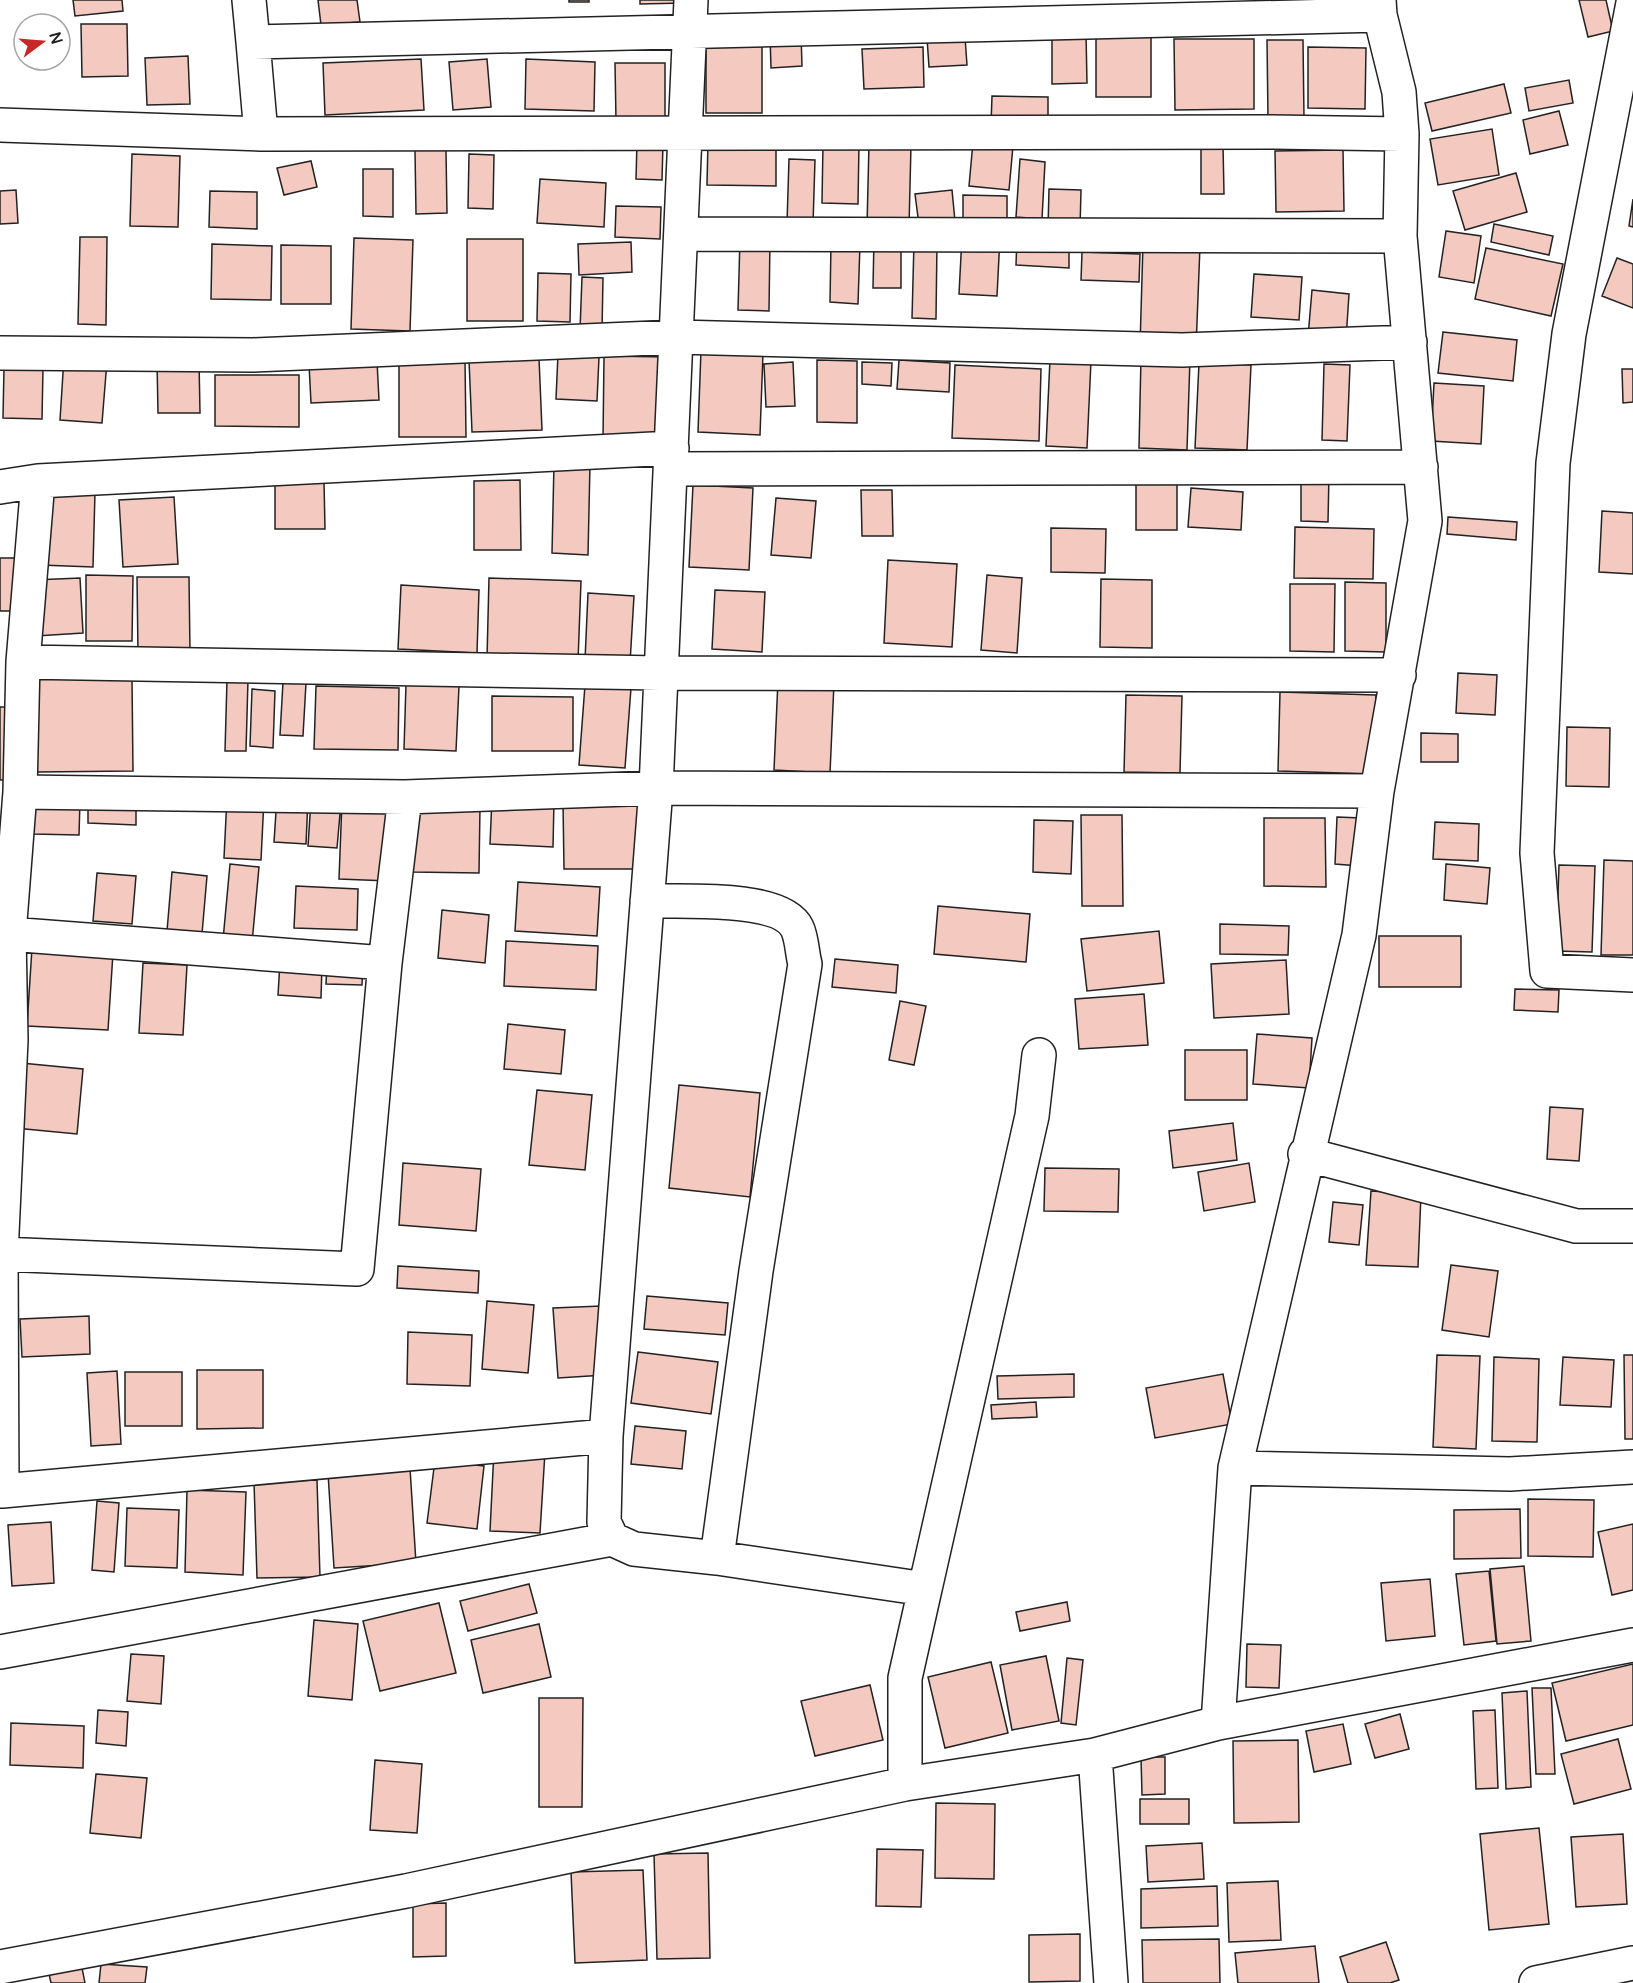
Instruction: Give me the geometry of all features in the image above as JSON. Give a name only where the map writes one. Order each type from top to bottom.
[{"type":"street","points":[[249,0],[261,134]]},
{"type":"street","points":[[1633,3],[1569,334],[1553,463],[1537,853],[1547,971],[1633,975]]},
{"type":"street","points":[[253,42],[690,15],[1322,18],[1379,7],[1399,92],[1402,134],[1400,236],[1425,521],[1377,791],[1359,934],[1305,1155],[1234,1468],[1218,1723]]},
{"type":"street","points":[[612,1539],[604,1522],[606,1436],[656,788],[687,134],[690,15]]},
{"type":"street","points":[[0,125],[261,134],[1272,132],[1402,134]]},
{"type":"street","points":[[681,234],[1400,236]]},
{"type":"street","points":[[0,353],[253,355],[677,337],[1182,350],[1410,342]]},
{"type":"street","points":[[0,487],[38,481],[671,459],[1420,467]]},
{"type":"street","points":[[38,481],[23,662],[20,792],[9,934],[0,1263],[1,1504],[606,1436]]},
{"type":"street","points":[[23,662],[660,673],[1399,675]]},
{"type":"street","points":[[20,792],[405,797],[656,788],[1377,791]]},
{"type":"street","points":[[0,1263],[357,1269],[385,963],[405,797]]},
{"type":"street","points":[[647,901],[749,904],[779,910],[796,927],[805,964],[756,1271],[717,1558]]},
{"type":"street","points":[[9,934],[385,963]]},
{"type":"street","points":[[905,1784],[905,1678],[1032,1116],[1039,1055]]},
{"type":"street","points":[[1305,1155],[1576,1226],[1633,1226]]},
{"type":"street","points":[[1234,1468],[1510,1474],[1633,1467]]},
{"type":"street","points":[[0,1652],[612,1539],[634,1548],[925,1589]]},
{"type":"street","points":[[0,1967],[406,1891],[905,1784],[1095,1755],[1218,1723],[1633,1645]]},
{"type":"street","points":[[1095,1755],[1111,1983]]},
{"type":"street","points":[[1536,1983],[1633,1963]]},
{"type":"building","points":[[73,0],[122,0],[123,11],[75,16]]},
{"type":"building","points":[[318,0],[357,0],[360,22],[321,25]]},
{"type":"building","points":[[569,0],[589,0],[589,2],[569,2]]},
{"type":"building","points":[[640,0],[684,0],[684,3],[640,4]]},
{"type":"building","points":[[1579,0],[1606,0],[1613,31],[1588,37]]},
{"type":"building","points":[[81,24],[127,24],[128,76],[82,77]]},
{"type":"building","points":[[801,33],[802,66],[771,68],[770,35]]},
{"type":"building","points":[[1052,33],[1086,33],[1087,83],[1052,84]]},
{"type":"building","points":[[1096,33],[1151,34],[1151,97],[1096,97]]},
{"type":"building","points":[[706,36],[762,36],[762,113],[706,113]]},
{"type":"building","points":[[965,37],[967,65],[929,67],[927,38]]},
{"type":"building","points":[[1174,39],[1254,39],[1254,109],[1175,110]]},
{"type":"building","points":[[1267,40],[1303,40],[1304,118],[1268,118]]},
{"type":"building","points":[[923,47],[924,87],[864,89],[862,49]]},
{"type":"building","points":[[1308,47],[1366,48],[1365,109],[1308,108]]},
{"type":"building","points":[[188,56],[190,104],[147,105],[145,58]]},
{"type":"building","points":[[421,59],[424,110],[325,115],[323,63]]},
{"type":"building","points":[[487,59],[491,107],[453,110],[449,62]]},
{"type":"building","points":[[526,59],[595,62],[594,111],[525,109]]},
{"type":"building","points":[[615,63],[665,63],[665,120],[616,121]]},
{"type":"building","points":[[1569,80],[1573,103],[1529,111],[1525,88]]},
{"type":"building","points":[[1504,84],[1511,113],[1432,131],[1425,103]]},
{"type":"building","points":[[992,96],[1048,97],[1048,126],[991,125]]},
{"type":"building","points":[[1559,111],[1568,145],[1530,154],[1523,120]]},
{"type":"building","points":[[1492,129],[1499,175],[1438,185],[1430,139]]},
{"type":"building","points":[[708,141],[776,142],[776,186],[707,185]]},
{"type":"building","points":[[637,142],[663,143],[662,180],[636,179]]},
{"type":"building","points":[[973,142],[1013,146],[1009,190],[969,186]]},
{"type":"building","points":[[823,143],[859,143],[858,204],[822,203]]},
{"type":"building","points":[[869,144],[911,145],[909,227],[867,226]]},
{"type":"building","points":[[1201,145],[1223,145],[1224,194],[1201,194]]},
{"type":"building","points":[[415,150],[446,150],[447,213],[416,214]]},
{"type":"building","points":[[1343,150],[1344,211],[1276,212],[1275,151]]},
{"type":"building","points":[[132,154],[180,156],[178,227],[130,226]]},
{"type":"building","points":[[469,154],[494,155],[493,209],[468,208]]},
{"type":"building","points":[[789,159],[815,160],[813,224],[787,223]]},
{"type":"building","points":[[1020,159],[1045,162],[1042,219],[1016,217]]},
{"type":"building","points":[[311,161],[317,187],[284,195],[277,168]]},
{"type":"building","points":[[363,169],[393,169],[393,217],[363,216]]},
{"type":"building","points":[[1516,173],[1527,212],[1465,230],[1453,191]]},
{"type":"building","points":[[540,179],[606,183],[604,227],[537,223]]},
{"type":"building","points":[[1049,189],[1081,190],[1080,229],[1048,228]]},
{"type":"building","points":[[16,190],[18,223],[0,224],[0,191]]},
{"type":"building","points":[[952,190],[955,221],[919,225],[915,194]]},
{"type":"building","points":[[210,191],[257,192],[257,229],[209,227]]},
{"type":"building","points":[[963,195],[1007,196],[1007,231],[963,231]]},
{"type":"building","points":[[1633,199],[1633,227],[1629,226]]},
{"type":"building","points":[[616,206],[661,207],[660,239],[615,237]]},
{"type":"building","points":[[1494,224],[1553,236],[1549,255],[1491,242]]},
{"type":"building","points":[[1446,231],[1481,236],[1474,283],[1439,277]]},
{"type":"building","points":[[962,236],[1000,237],[997,296],[959,294]]},
{"type":"building","points":[[1017,236],[1069,238],[1069,268],[1016,265]]},
{"type":"building","points":[[80,237],[107,237],[106,325],[78,324]]},
{"type":"building","points":[[354,238],[413,240],[410,331],[351,329]]},
{"type":"building","points":[[740,238],[770,239],[769,311],[738,310]]},
{"type":"building","points":[[874,238],[901,239],[901,288],[873,288]]},
{"type":"building","points":[[467,239],[523,239],[523,321],[467,321]]},
{"type":"building","points":[[631,242],[632,272],[579,275],[578,244]]},
{"type":"building","points":[[914,242],[937,243],[936,319],[912,318]]},
{"type":"building","points":[[831,243],[860,244],[858,304],[830,302]]},
{"type":"building","points":[[212,244],[272,246],[271,300],[211,299]]},
{"type":"building","points":[[1143,244],[1200,246],[1196,348],[1140,346]]},
{"type":"building","points":[[281,245],[331,246],[331,304],[281,304]]},
{"type":"building","points":[[1486,248],[1563,264],[1551,316],[1475,299]]},
{"type":"building","points":[[1082,252],[1140,254],[1139,282],[1081,280]]},
{"type":"building","points":[[1617,258],[1633,264],[1633,308],[1602,296]]},
{"type":"building","points":[[538,273],[571,274],[570,322],[537,321]]},
{"type":"building","points":[[1254,274],[1302,277],[1299,320],[1251,317]]},
{"type":"building","points":[[582,277],[603,278],[602,331],[580,330]]},
{"type":"building","points":[[1312,290],[1349,294],[1346,340],[1308,337]]},
{"type":"building","points":[[1443,332],[1517,340],[1513,381],[1438,373]]},
{"type":"building","points":[[701,350],[763,353],[760,435],[698,432]]},
{"type":"building","points":[[558,354],[599,357],[597,401],[556,399]]},
{"type":"building","points":[[604,356],[669,357],[668,441],[603,440]]},
{"type":"building","points":[[64,357],[107,361],[102,423],[60,420]]},
{"type":"building","points":[[1141,357],[1190,359],[1187,450],[1139,448]]},
{"type":"building","points":[[539,358],[542,430],[472,432],[469,360]]},
{"type":"building","points":[[399,359],[465,360],[466,437],[399,437]]},
{"type":"building","points":[[1050,359],[1091,361],[1087,448],[1046,446]]},
{"type":"building","points":[[199,360],[200,413],[158,413],[157,361]]},
{"type":"building","points":[[817,360],[857,361],[857,423],[817,422]]},
{"type":"building","points":[[899,360],[950,363],[949,392],[897,389]]},
{"type":"building","points":[[377,361],[379,400],[311,403],[309,364]]},
{"type":"building","points":[[793,362],[795,406],[766,407],[764,364]]},
{"type":"building","points":[[862,362],[892,363],[891,386],[862,384]]},
{"type":"building","points":[[1199,363],[1251,365],[1247,450],[1195,448]]},
{"type":"building","points":[[1324,364],[1350,365],[1347,441],[1322,440]]},
{"type":"building","points":[[955,365],[1041,369],[1039,441],[952,438]]},
{"type":"building","points":[[4,367],[43,368],[42,419],[3,418]]},
{"type":"building","points":[[1622,369],[1633,369],[1633,402],[1623,403]]},
{"type":"building","points":[[215,375],[299,375],[299,427],[215,426]]},
{"type":"building","points":[[1434,383],[1484,386],[1481,444],[1431,441]]},
{"type":"building","points":[[554,463],[590,464],[588,555],[552,553]]},
{"type":"building","points":[[1136,474],[1177,474],[1177,530],[1136,530]]},
{"type":"building","points":[[1301,474],[1329,474],[1328,522],[1301,521]]},
{"type":"building","points":[[520,480],[521,550],[474,550],[474,481]]},
{"type":"building","points":[[275,482],[324,482],[325,529],[275,529]]},
{"type":"building","points":[[693,485],[753,488],[749,570],[689,567]]},
{"type":"building","points":[[1191,488],[1243,492],[1241,530],[1188,527]]},
{"type":"building","points":[[42,490],[95,492],[93,567],[40,565]]},
{"type":"building","points":[[861,490],[892,490],[893,536],[862,536]]},
{"type":"building","points":[[174,497],[178,564],[123,567],[119,500]]},
{"type":"building","points":[[776,498],[816,501],[811,558],[771,555]]},
{"type":"building","points":[[1602,511],[1633,513],[1633,574],[1599,572]]},
{"type":"building","points":[[1448,517],[1517,522],[1516,540],[1447,534]]},
{"type":"building","points":[[1295,527],[1374,529],[1373,579],[1294,578]]},
{"type":"building","points":[[1051,528],[1106,529],[1105,573],[1051,572]]},
{"type":"building","points":[[0,558],[16,558],[13,611],[0,611]]},
{"type":"building","points":[[888,560],[957,564],[952,647],[884,643]]},
{"type":"building","points":[[86,575],[133,576],[132,641],[86,641]]},
{"type":"building","points":[[987,575],[1022,578],[1017,653],[981,650]]},
{"type":"building","points":[[137,577],[189,577],[190,652],[138,653]]},
{"type":"building","points":[[80,578],[83,633],[36,636],[33,580]]},
{"type":"building","points":[[489,578],[581,581],[578,661],[487,658]]},
{"type":"building","points":[[1101,579],[1152,580],[1152,648],[1100,647]]},
{"type":"building","points":[[1345,582],[1386,583],[1386,652],[1345,651]]},
{"type":"building","points":[[1290,584],[1335,584],[1334,652],[1290,651]]},
{"type":"building","points":[[401,585],[479,590],[477,653],[398,649]]},
{"type":"building","points":[[715,590],[765,592],[762,652],[712,649]]},
{"type":"building","points":[[588,593],[634,596],[630,663],[585,660]]},
{"type":"building","points":[[1458,673],[1497,675],[1495,715],[1456,713]]},
{"type":"building","points":[[35,679],[132,679],[133,771],[37,772]]},
{"type":"building","points":[[227,680],[248,680],[246,751],[225,751]]},
{"type":"building","points":[[778,680],[834,683],[830,773],[774,770]]},
{"type":"building","points":[[283,682],[306,683],[303,736],[280,735]]},
{"type":"building","points":[[406,684],[459,686],[456,751],[404,749]]},
{"type":"building","points":[[585,685],[631,688],[625,768],[579,765]]},
{"type":"building","points":[[316,686],[399,688],[398,750],[314,749]]},
{"type":"building","points":[[252,689],[275,691],[273,748],[250,746]]},
{"type":"building","points":[[1280,692],[1376,695],[1373,774],[1278,771]]},
{"type":"building","points":[[1126,695],[1182,696],[1180,773],[1124,772]]},
{"type":"building","points":[[492,696],[573,697],[573,751],[492,751]]},
{"type":"building","points":[[0,707],[6,707],[6,780],[0,780]]},
{"type":"building","points":[[1567,727],[1610,728],[1609,787],[1566,786]]},
{"type":"building","points":[[1421,733],[1458,734],[1458,762],[1421,762]]},
{"type":"building","points":[[227,797],[264,799],[261,860],[224,858]]},
{"type":"building","points":[[277,797],[308,799],[306,844],[274,842]]},
{"type":"building","points":[[492,798],[554,801],[553,847],[490,844]]},
{"type":"building","points":[[33,799],[80,801],[79,835],[32,834]]},
{"type":"building","points":[[88,800],[136,801],[136,825],[88,823]]},
{"type":"building","points":[[311,800],[341,802],[337,848],[308,846]]},
{"type":"building","points":[[342,801],[391,803],[389,881],[339,879]]},
{"type":"building","points":[[563,803],[643,803],[643,869],[564,869]]},
{"type":"building","points":[[413,805],[480,807],[479,873],[412,872]]},
{"type":"building","points":[[1081,815],[1122,815],[1123,906],[1082,906]]},
{"type":"building","points":[[1337,817],[1361,818],[1359,866],[1335,864]]},
{"type":"building","points":[[1264,818],[1325,818],[1326,887],[1264,886]]},
{"type":"building","points":[[1034,820],[1073,821],[1071,874],[1033,872]]},
{"type":"building","points":[[1435,822],[1479,824],[1478,861],[1433,859]]},
{"type":"building","points":[[1604,860],[1633,861],[1633,955],[1601,955]]},
{"type":"building","points":[[230,864],[259,867],[252,943],[223,940]]},
{"type":"building","points":[[1446,864],[1490,868],[1487,904],[1444,900]]},
{"type":"building","points":[[1559,865],[1595,866],[1592,952],[1556,951]]},
{"type":"building","points":[[172,872],[207,876],[202,934],[167,931]]},
{"type":"building","points":[[97,873],[136,876],[132,924],[93,921]]},
{"type":"building","points":[[518,882],[600,887],[597,936],[515,931]]},
{"type":"building","points":[[296,886],[358,889],[357,930],[294,928]]},
{"type":"building","points":[[938,906],[1030,914],[1026,962],[934,954]]},
{"type":"building","points":[[442,910],[489,915],[485,963],[438,958]]},
{"type":"building","points":[[1220,924],[1289,926],[1288,955],[1220,954]]},
{"type":"building","points":[[1159,931],[1164,983],[1087,991],[1081,939]]},
{"type":"building","points":[[1379,936],[1461,936],[1461,987],[1379,987]]},
{"type":"building","points":[[506,941],[598,946],[596,990],[504,986]]},
{"type":"building","points":[[32,948],[113,953],[108,1030],[27,1026]]},
{"type":"building","points":[[835,959],[898,965],[896,993],[832,987]]},
{"type":"building","points":[[1286,960],[1289,1014],[1214,1018],[1211,964]]},
{"type":"building","points":[[280,962],[322,965],[321,998],[278,995]]},
{"type":"building","points":[[143,963],[187,965],[183,1035],[139,1033]]},
{"type":"building","points":[[327,963],[363,964],[362,985],[326,984]]},
{"type":"building","points":[[1515,989],[1559,990],[1558,1012],[1514,1010]]},
{"type":"building","points":[[1144,994],[1148,1045],[1079,1049],[1075,999]]},
{"type":"building","points":[[900,1001],[926,1006],[914,1065],[889,1060]]},
{"type":"building","points":[[508,1024],[565,1030],[561,1074],[504,1069]]},
{"type":"building","points":[[1257,1034],[1312,1038],[1309,1088],[1253,1084]]},
{"type":"building","points":[[1185,1050],[1247,1050],[1247,1100],[1185,1100]]},
{"type":"building","points":[[21,1063],[83,1069],[77,1134],[15,1128]]},
{"type":"building","points":[[679,1085],[760,1093],[750,1197],[669,1188]]},
{"type":"building","points":[[537,1090],[592,1095],[585,1170],[529,1165]]},
{"type":"building","points":[[1550,1107],[1583,1109],[1579,1161],[1547,1159]]},
{"type":"building","points":[[1233,1123],[1237,1160],[1173,1168],[1169,1131]]},
{"type":"building","points":[[403,1163],[481,1169],[476,1231],[399,1225]]},
{"type":"building","points":[[1249,1163],[1255,1202],[1204,1211],[1198,1172]]},
{"type":"building","points":[[1045,1168],[1119,1169],[1118,1212],[1044,1211]]},
{"type":"building","points":[[1371,1191],[1421,1194],[1418,1267],[1366,1265]]},
{"type":"building","points":[[1333,1202],[1363,1205],[1359,1245],[1329,1242]]},
{"type":"building","points":[[1451,1265],[1498,1271],[1489,1337],[1442,1330]]},
{"type":"building","points":[[398,1266],[479,1271],[478,1293],[397,1288]]},
{"type":"building","points":[[647,1296],[728,1303],[725,1335],[644,1329]]},
{"type":"building","points":[[487,1301],[534,1305],[528,1373],[482,1369]]},
{"type":"building","points":[[601,1306],[605,1375],[558,1378],[553,1308]]},
{"type":"building","points":[[89,1316],[90,1354],[22,1357],[20,1319]]},
{"type":"building","points":[[408,1332],[472,1335],[470,1386],[407,1384]]},
{"type":"building","points":[[638,1352],[718,1362],[711,1414],[631,1403]]},
{"type":"building","points":[[1437,1355],[1480,1356],[1476,1449],[1433,1447]]},
{"type":"building","points":[[1624,1355],[1633,1355],[1633,1439],[1625,1439]]},
{"type":"building","points":[[1494,1357],[1539,1359],[1537,1442],[1492,1441]]},
{"type":"building","points":[[1563,1357],[1614,1360],[1611,1407],[1560,1405]]},
{"type":"building","points":[[197,1370],[263,1370],[263,1428],[197,1429]]},
{"type":"building","points":[[117,1371],[121,1444],[91,1446],[87,1373]]},
{"type":"building","points":[[125,1372],[182,1372],[182,1426],[125,1426]]},
{"type":"building","points":[[1074,1374],[1074,1397],[998,1399],[997,1376]]},
{"type":"building","points":[[1223,1374],[1232,1424],[1155,1438],[1146,1388]]},
{"type":"building","points":[[1036,1402],[1037,1417],[992,1419],[991,1405]]},
{"type":"building","points":[[635,1426],[686,1431],[682,1469],[631,1464]]},
{"type":"building","points":[[494,1450],[545,1452],[540,1533],[490,1531]]},
{"type":"building","points":[[435,1460],[484,1466],[477,1529],[427,1523]]},
{"type":"building","points":[[410,1468],[416,1563],[334,1568],[328,1473]]},
{"type":"building","points":[[317,1480],[320,1577],[257,1578],[254,1482]]},
{"type":"building","points":[[187,1490],[246,1492],[243,1575],[185,1572]]},
{"type":"building","points":[[1528,1499],[1594,1500],[1593,1557],[1528,1556]]},
{"type":"building","points":[[97,1501],[119,1503],[114,1572],[92,1570]]},
{"type":"building","points":[[127,1508],[179,1510],[177,1568],[125,1566]]},
{"type":"building","points":[[1520,1509],[1521,1558],[1454,1559],[1454,1510]]},
{"type":"building","points":[[51,1522],[54,1583],[12,1586],[8,1525]]},
{"type":"building","points":[[1633,1524],[1633,1590],[1612,1595],[1598,1532]]},
{"type":"building","points":[[1524,1566],[1531,1641],[1497,1644],[1490,1569]]},
{"type":"building","points":[[1489,1571],[1496,1641],[1464,1645],[1456,1574]]},
{"type":"building","points":[[1430,1579],[1435,1636],[1386,1641],[1381,1583]]},
{"type":"building","points":[[529,1584],[537,1613],[468,1631],[460,1601]]},
{"type":"building","points":[[1067,1602],[1070,1621],[1020,1631],[1016,1612]]},
{"type":"building","points":[[439,1603],[456,1673],[380,1691],[363,1621]]},
{"type":"building","points":[[314,1620],[358,1624],[352,1700],[308,1696]]},
{"type":"building","points":[[539,1624],[551,1677],[483,1693],[471,1640]]},
{"type":"building","points":[[1247,1644],[1281,1645],[1279,1688],[1246,1687]]},
{"type":"building","points":[[131,1654],[164,1656],[161,1704],[127,1701]]},
{"type":"building","points":[[1046,1656],[1059,1721],[1012,1730],[1000,1665]]},
{"type":"building","points":[[1067,1658],[1083,1660],[1076,1725],[1061,1723]]},
{"type":"building","points":[[991,1662],[1008,1733],[945,1748],[928,1677]]},
{"type":"building","points":[[1633,1664],[1633,1725],[1566,1741],[1552,1683]]},
{"type":"building","points":[[870,1685],[883,1740],[815,1756],[801,1701]]},
{"type":"building","points":[[1532,1688],[1551,1688],[1555,1774],[1536,1774]]},
{"type":"building","points":[[1527,1691],[1531,1787],[1506,1789],[1502,1693]]},
{"type":"building","points":[[539,1698],[583,1698],[582,1807],[539,1807]]},
{"type":"building","points":[[98,1710],[128,1712],[126,1746],[96,1743]]},
{"type":"building","points":[[1495,1710],[1498,1788],[1476,1789],[1473,1711]]},
{"type":"building","points":[[1400,1714],[1409,1749],[1375,1758],[1365,1724]]},
{"type":"building","points":[[11,1723],[84,1726],[83,1768],[10,1765]]},
{"type":"building","points":[[1343,1724],[1351,1764],[1314,1772],[1306,1731]]},
{"type":"building","points":[[1618,1739],[1631,1789],[1574,1804],[1561,1754]]},
{"type":"building","points":[[1298,1740],[1299,1822],[1234,1823],[1233,1741]]},
{"type":"building","points":[[1141,1757],[1165,1757],[1165,1794],[1142,1795]]},
{"type":"building","points":[[375,1760],[422,1764],[417,1833],[370,1830]]},
{"type":"building","points":[[96,1774],[147,1778],[141,1838],[90,1833]]},
{"type":"building","points":[[1140,1799],[1189,1799],[1189,1824],[1140,1824]]},
{"type":"building","points":[[936,1803],[995,1804],[994,1879],[935,1878]]},
{"type":"building","points":[[1539,1828],[1549,1924],[1489,1930],[1480,1834]]},
{"type":"building","points":[[1623,1834],[1627,1904],[1576,1907],[1571,1837]]},
{"type":"building","points":[[1202,1843],[1204,1879],[1148,1882],[1146,1846]]},
{"type":"building","points":[[877,1849],[923,1850],[921,1907],[876,1906]]},
{"type":"building","points":[[708,1853],[710,1958],[657,1959],[654,1854]]},
{"type":"building","points":[[643,1870],[647,1960],[575,1963],[571,1872]]},
{"type":"building","points":[[1278,1881],[1281,1940],[1229,1942],[1227,1883]]},
{"type":"building","points":[[1217,1886],[1218,1926],[1141,1928],[1141,1889]]},
{"type":"building","points":[[446,1903],[446,1956],[413,1957],[413,1904]]},
{"type":"building","points":[[1080,1934],[1080,1981],[1029,1982],[1029,1935]]},
{"type":"building","points":[[1219,1939],[1220,1983],[1143,1983],[1142,1940]]},
{"type":"building","points":[[1386,1942],[1399,1980],[1390,1983],[1348,1983],[1340,1957]]},
{"type":"building","points":[[1315,1946],[1319,1983],[1238,1983],[1235,1953]]},
{"type":"building","points":[[79,1953],[85,1983],[51,1983],[46,1960]]},
{"type":"building","points":[[101,1964],[147,1967],[145,1983],[99,1983]]}]
